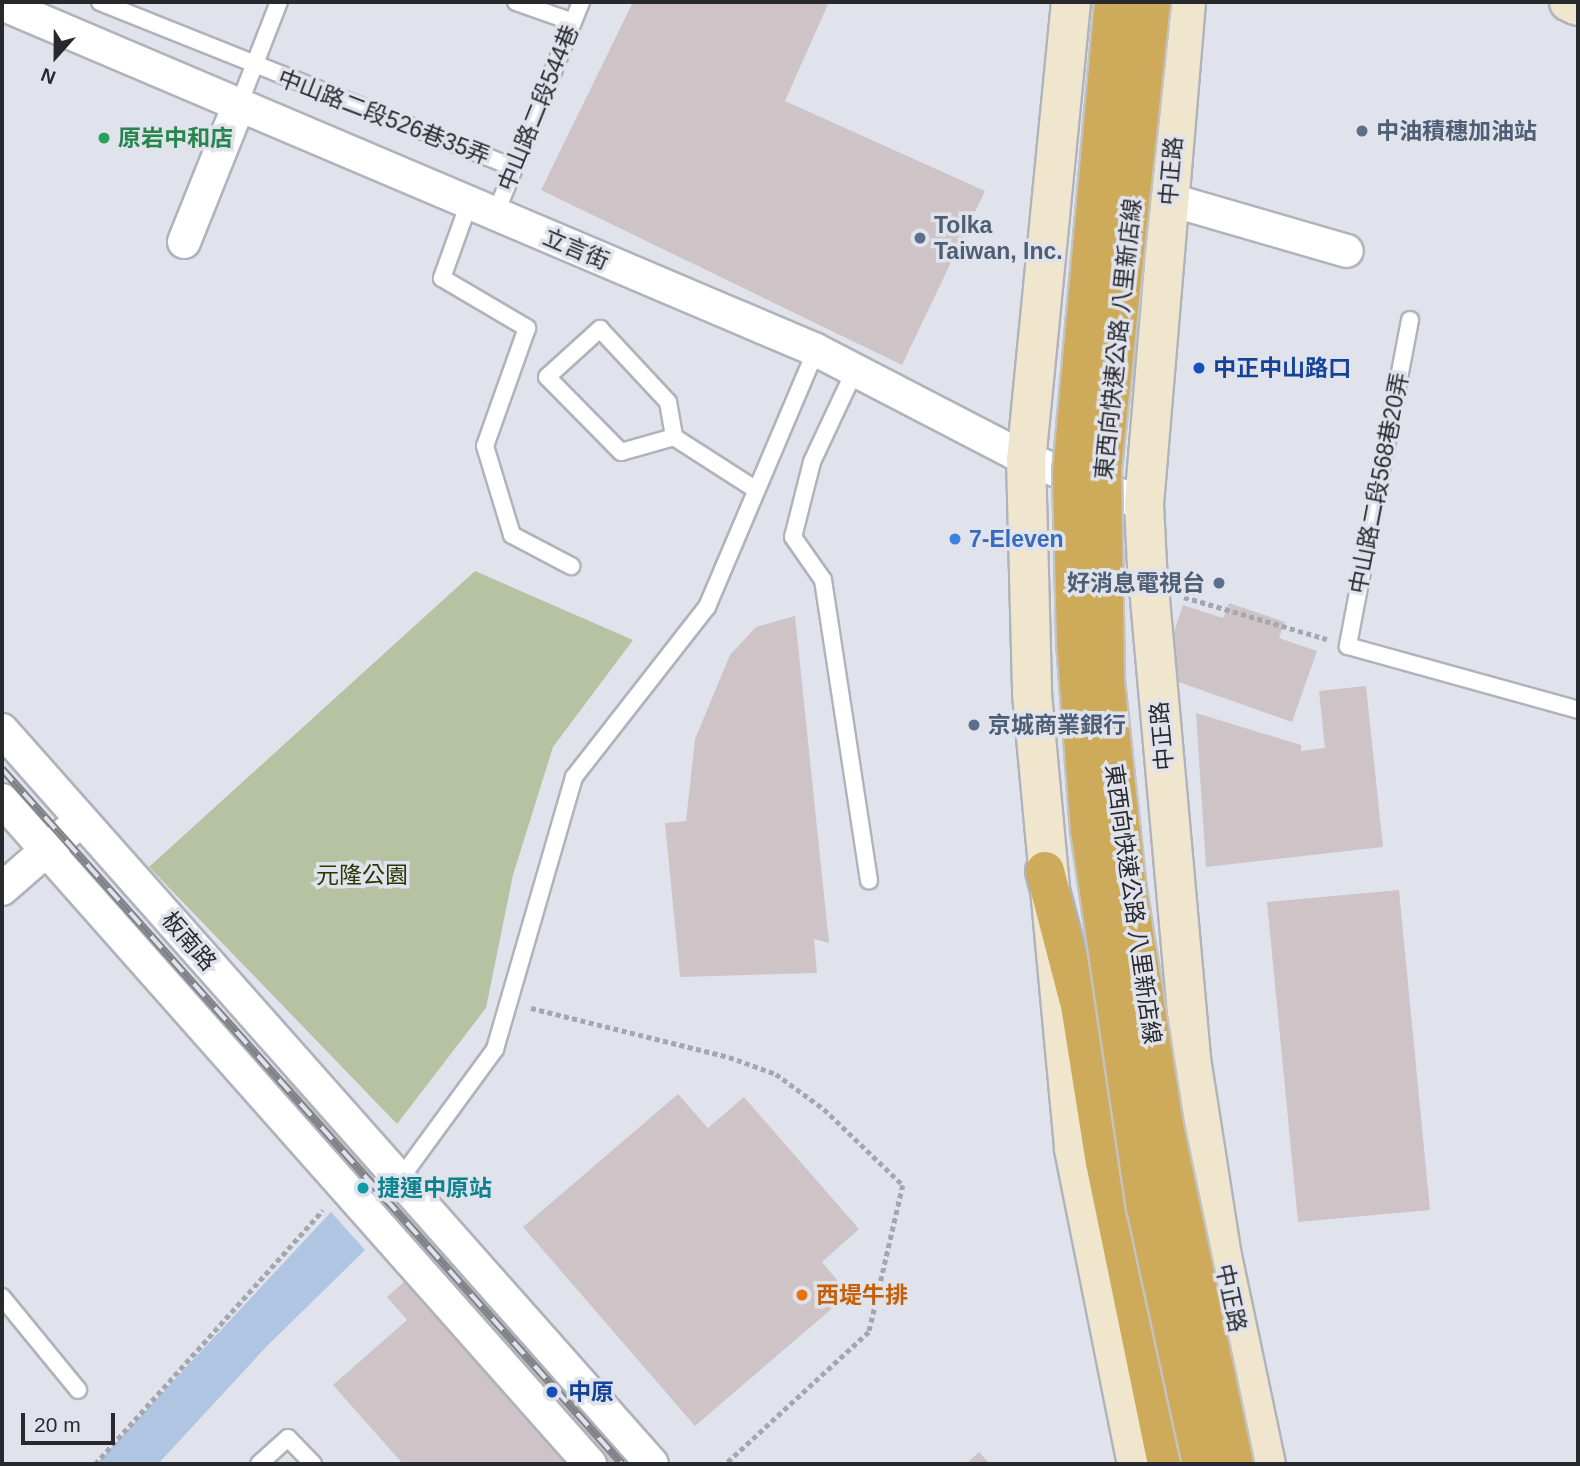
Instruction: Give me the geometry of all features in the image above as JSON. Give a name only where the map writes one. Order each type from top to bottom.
[{"type":"highway","name":"東西向快速公路 八里新店線","points":[[1114,2],[1072,473],[1076,641],[1090,830],[1146,1207],[1202,1464]]},
{"type":"highway","name":"東西向快速公路 八里新店線","points":[[1151,2],[1102,468],[1105,681],[1126,889],[1164,1126],[1234,1464]]},
{"type":"highway","points":[[1045,871],[1080,1005],[1105,1162],[1167,1464]]},
{"type":"main road","points":[[1071,2],[1026,459],[1032,694],[1045,871],[1074,1149],[1137,1464]]},
{"type":"main road","points":[[1569,2],[1578,6]]},
{"type":"main road","name":"中正路","points":[[1191,11],[1168,199],[1144,504],[1191,1059],[1222,1256],[1266,1464]]},
{"type":"street","name":"立言街","points":[[19,7],[238,107],[816,350],[1026,459],[1144,504]]},
{"type":"street","points":[[184,242],[238,107]]},
{"type":"street","points":[[1168,199],[1347,251]]},
{"type":"street","name":"板南路","points":[[2,730],[399,1179]]},
{"type":"street","name":"板南路","points":[[2,800],[333,1198],[384,1232],[590,1464]]},
{"type":"street","points":[[2,889],[81,820]]},
{"type":"street","points":[[399,1179],[652,1464]]},
{"type":"lane","name":"中山路二段526巷35弄","points":[[100,2],[514,168]]},
{"type":"lane","points":[[238,107],[279,2]]},
{"type":"lane","points":[[516,2],[573,22]]},
{"type":"lane","name":"中山路二段544巷","points":[[571,566],[512,535],[485,446],[527,328],[442,278],[482,209],[514,168],[581,2]]},
{"type":"lane","name":"中山路二段568巷20弄","points":[[1348,646],[1410,320]]},
{"type":"lane","points":[[674,437],[621,452],[547,377],[600,329],[668,402],[674,437],[755,489]]},
{"type":"lane","points":[[399,1179],[495,1048],[574,777],[707,607],[816,350]]},
{"type":"lane","points":[[855,370],[812,462],[793,537],[823,580],[869,881]]},
{"type":"lane","points":[[1348,646],[1578,710]]},
{"type":"lane","points":[[2,1297],[78,1391]]},
{"type":"lane","points":[[259,1464],[288,1438],[313,1464]]},
{"type":"path","points":[[1149,587],[1348,646]]},
{"type":"path","points":[[508,1003],[716,1054],[776,1074],[824,1109],[903,1185],[869,1332],[726,1464]]},
{"type":"path","points":[[95,1464],[333,1198]]},
{"type":"green space","name":"元隆公園","points":[[475,571],[633,640],[553,747],[513,875],[486,1008],[397,1124],[149,867]]},
{"type":"water","points":[[331,1212],[365,1250],[267,1346],[158,1464],[96,1464]]},
{"type":"building","points":[[633,2],[829,2],[785,101],[985,191],[902,365],[541,190]]},
{"type":"building","points":[[1229,603],[1285,622],[1279,638],[1317,651],[1292,722],[1159,675],[1183,605],[1223,618]]},
{"type":"building","points":[[795,616],[829,943],[814,939],[817,973],[680,977],[665,823],[686,821],[695,739],[730,655],[756,627]]},
{"type":"building","points":[[1366,686],[1383,847],[1206,867],[1196,713],[1301,745],[1301,751],[1325,748],[1319,691]]},
{"type":"building","points":[[1399,890],[1430,1210],[1298,1222],[1267,902]]},
{"type":"building","name":"捷運中原站","points":[[290,1076],[634,1464],[403,1464],[333,1385],[407,1320],[387,1297],[413,1274],[261,1102]]},
{"type":"building","points":[[678,1094],[708,1128],[744,1097],[859,1229],[822,1262],[849,1294],[695,1426],[523,1227]]},
{"type":"building","points":[[979,1452],[990,1464],[966,1464]]},
{"type":"railway","points":[[2,769],[622,1464]]},
{"type":"place","name":"中油積穗加油站","points":[[1362,131]]},
{"type":"place","name":"原岩中和店","points":[[104,138]]},
{"type":"place","name":"Tolka Taiwan, Inc.","points":[[920,238]]},
{"type":"place","name":"中正中山路口","points":[[1199,368]]},
{"type":"place","name":"7-Eleven","points":[[955,539]]},
{"type":"place","name":"好消息電視台","points":[[1219,583]]},
{"type":"place","name":"京城商業銀行","points":[[974,725]]},
{"type":"place","name":"捷運中原站","points":[[363,1188]]},
{"type":"place","name":"西堤牛排","points":[[802,1295]]},
{"type":"place","name":"中原","points":[[552,1392]]}]
